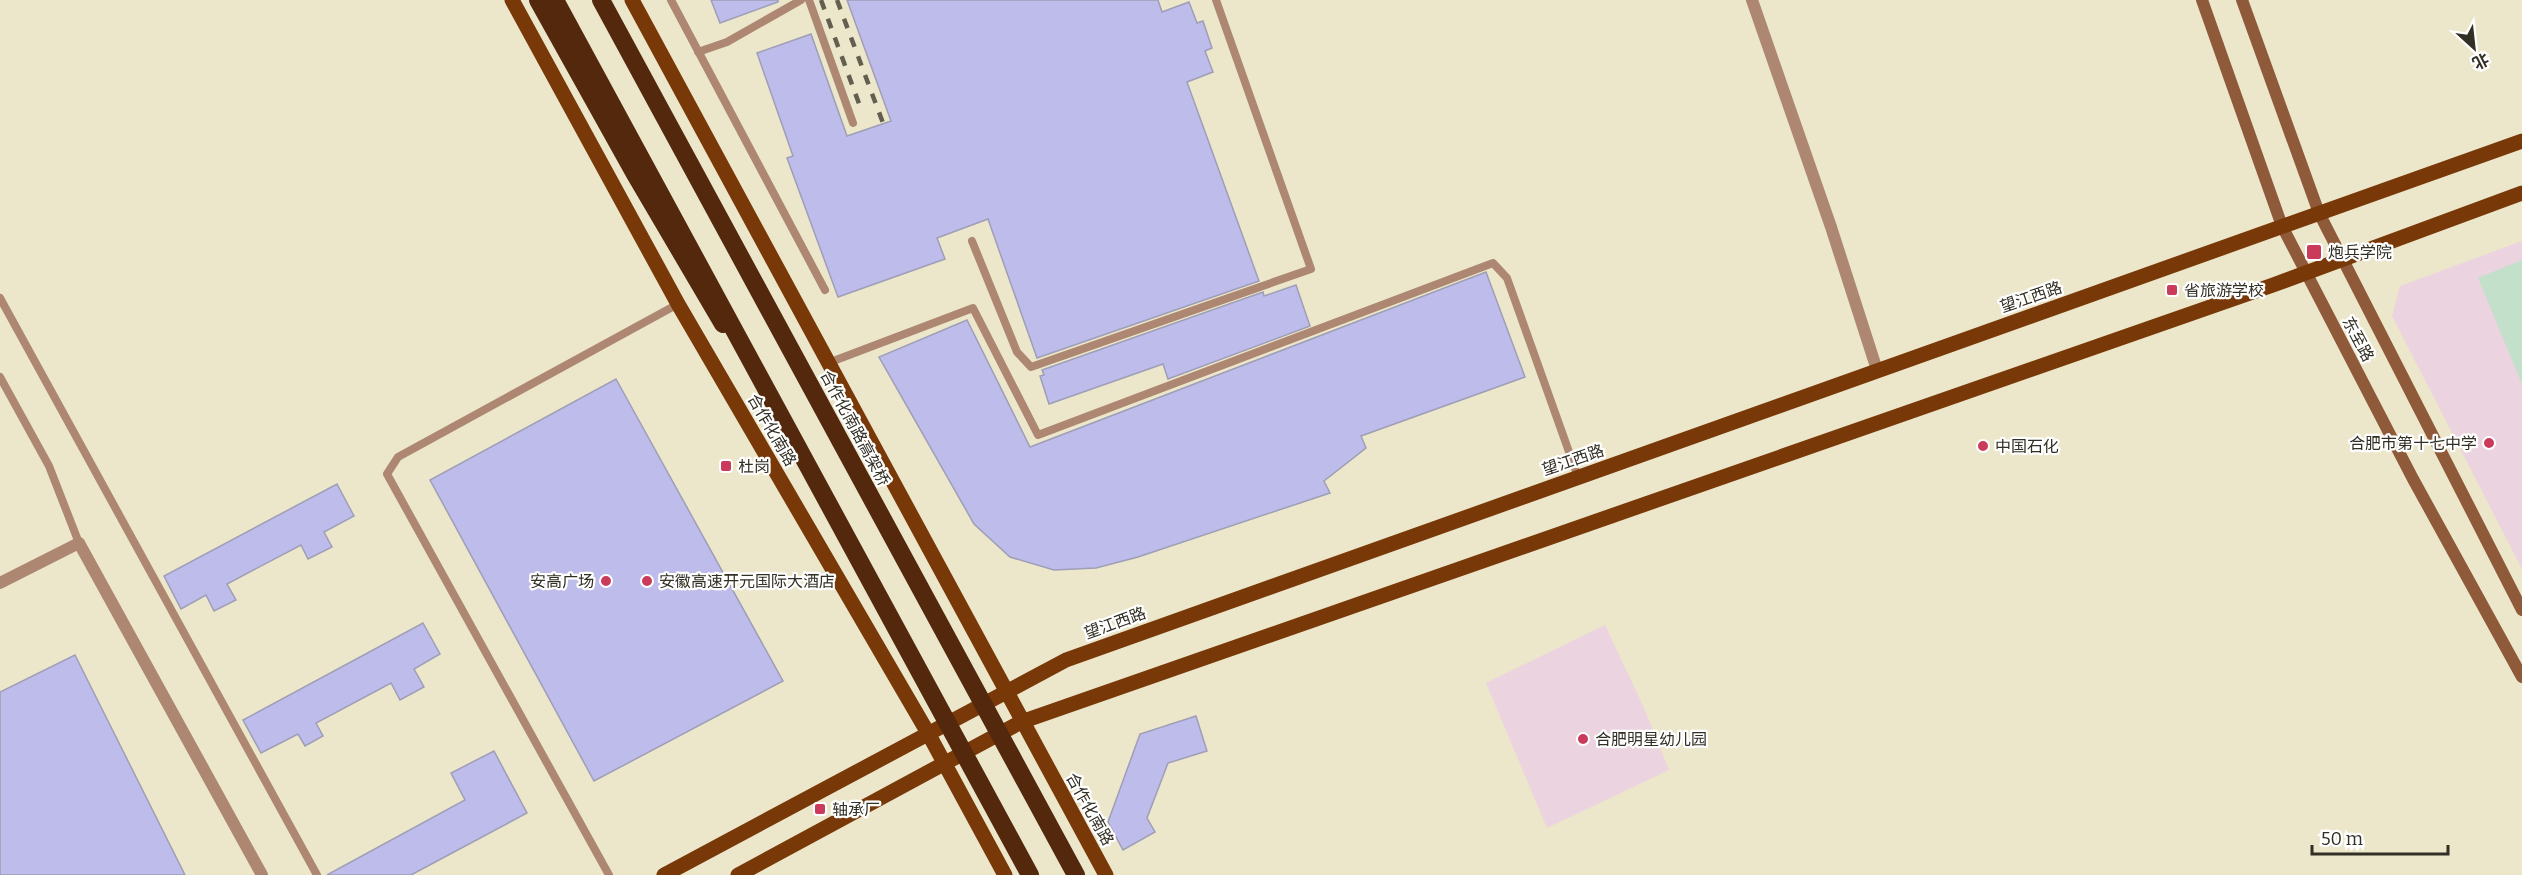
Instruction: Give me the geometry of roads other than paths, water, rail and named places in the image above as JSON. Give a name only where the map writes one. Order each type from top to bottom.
[{"type":"highway","points":[[538,0],[706,298],[782,419]]},
{"type":"highway","points":[[555,0],[1030,875]]},
{"type":"highway","name":"合作化南路高架桥","points":[[601,0],[1076,875]]},
{"type":"main road","name":"合作化南路","points":[[512,0],[678,304],[928,733],[1005,875]]},
{"type":"main road","name":"合作化南路","points":[[632,0],[1021,722],[1106,875]]},
{"type":"main road","name":"望江西路","points":[[664,875],[1066,660],[2522,141]]},
{"type":"main road","points":[[738,875],[1021,722],[2342,260],[2522,193]]},
{"type":"street","points":[[1752,0],[1832,227],[1877,370]]},
{"type":"street","name":"东至路","points":[[2202,0],[2282,226],[2304,273],[2413,479],[2522,677]]},
{"type":"street","name":"东至路","points":[[2242,0],[2319,213],[2522,610]]},
{"type":"street","points":[[0,583],[79,543],[262,875]]},
{"type":"lane","points":[[671,0],[825,290]]},
{"type":"lane","points":[[698,52],[727,42],[801,0]]},
{"type":"lane","points":[[809,0],[853,123]]},
{"type":"lane","points":[[972,241],[1017,352],[1031,367],[1311,269],[1216,0]]},
{"type":"lane","points":[[828,363],[973,308],[1038,435],[1492,263],[1507,278],[1578,477]]},
{"type":"lane","points":[[0,298],[318,875]]},
{"type":"lane","points":[[609,875],[387,474],[398,457],[678,304]]},
{"type":"lane","points":[[0,377],[49,466],[79,543]]},
{"type":"railway","points":[[821,0],[861,109]]},
{"type":"railway","points":[[837,0],[883,123]]},
{"type":"place","name":"炮兵学院","points":[[2314,252]]},
{"type":"place","name":"省旅游学校","points":[[2172,290]]},
{"type":"place","name":"合肥市第十七中学","points":[[2489,443]]},
{"type":"place","name":"中国石化","points":[[1983,446]]},
{"type":"place","name":"杜岗","points":[[726,466]]},
{"type":"place","name":"安高广场","points":[[606,581]]},
{"type":"place","name":"安徽高速开元国际大酒店","points":[[647,581]]},
{"type":"place","name":"合肥明星幼儿园","points":[[1583,739]]},
{"type":"place","name":"轴承厂","points":[[820,809]]}]
